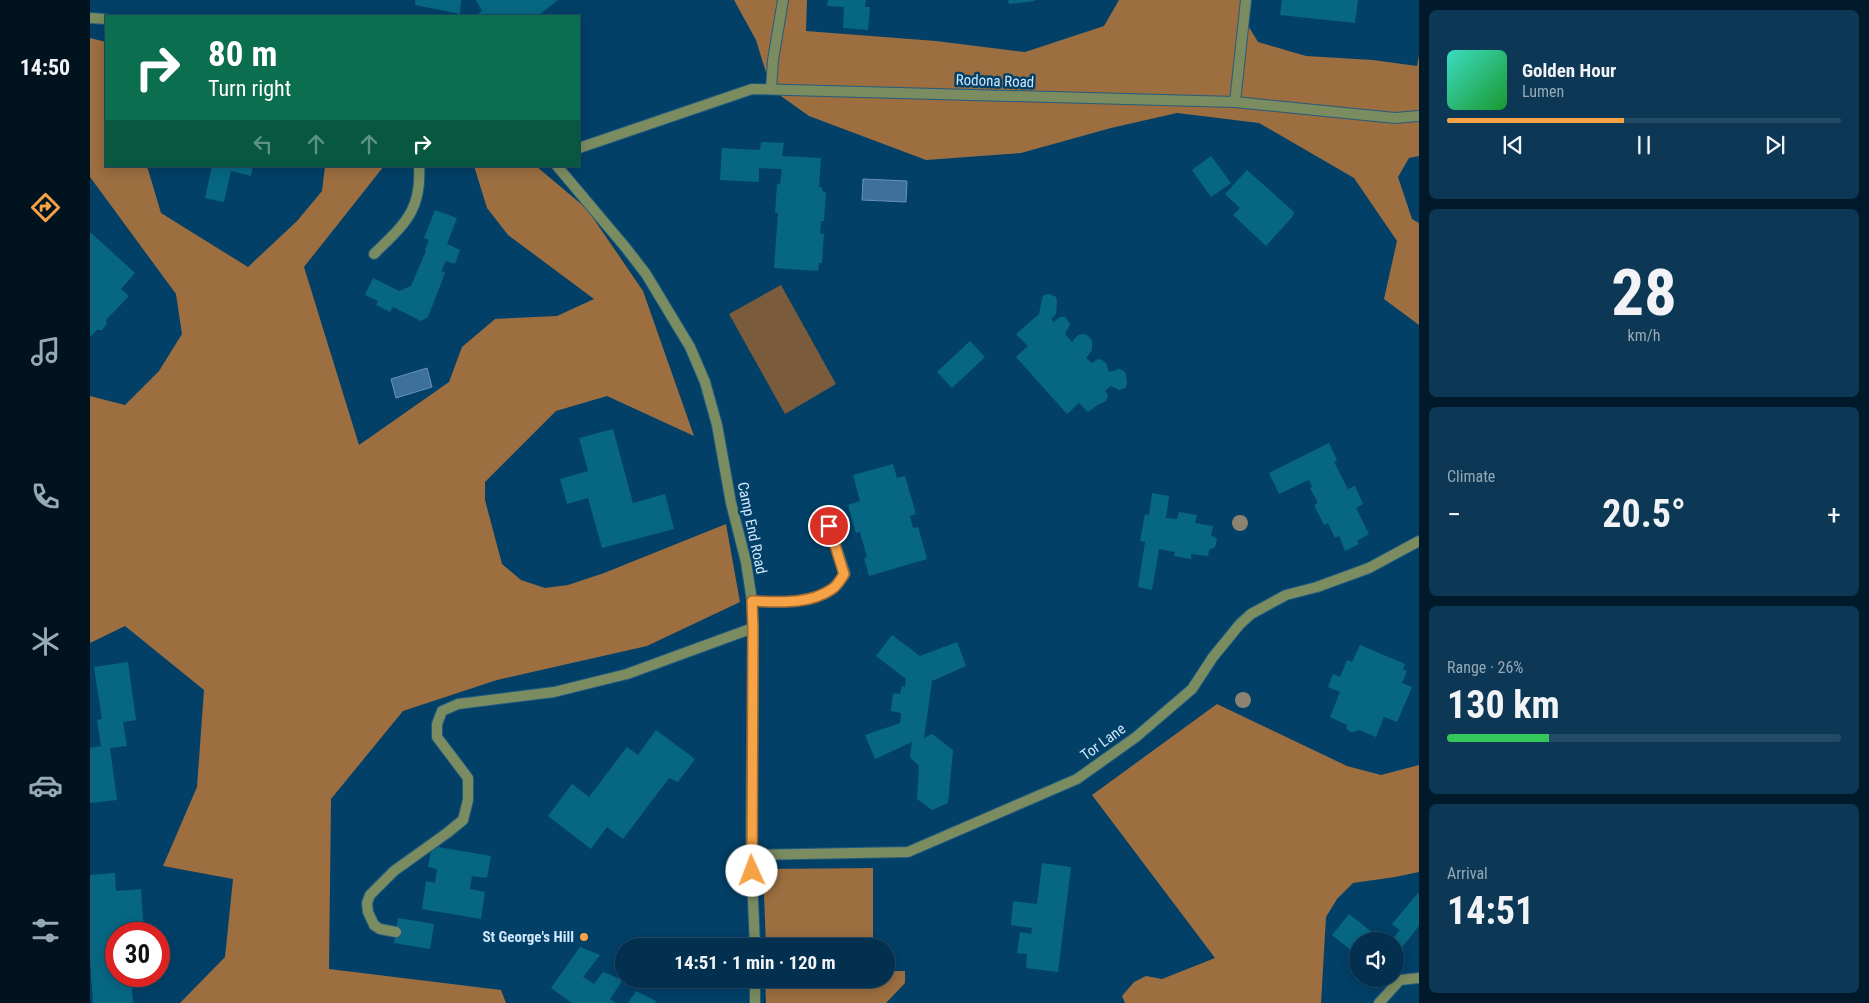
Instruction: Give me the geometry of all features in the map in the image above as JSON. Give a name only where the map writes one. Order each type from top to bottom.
[{"type":"street","points":[[771,89],[773,60],[783,0]]},
{"type":"street","points":[[1235,102],[1246,0]]},
{"type":"street","points":[[90,18],[105,19]]},
{"type":"street","name":"Rodona Road","points":[[580,148],[752,89],[1235,102],[1395,118],[1419,116]]},
{"type":"street","points":[[374,254],[405,224],[415,206],[419,167]]},
{"type":"street","name":"Camp End Road","points":[[557,167],[646,274],[694,356],[706,382],[717,425],[730,503],[746,562],[752,601],[751,855],[755,938]]},
{"type":"street","points":[[752,601],[790,602],[814,598],[833,588],[844,574],[829,526]]},
{"type":"street","name":"Tor Lane","points":[[751,855],[908,852],[1077,779],[1136,738],[1192,689],[1213,657],[1250,614],[1286,595],[1316,587],[1369,568],[1419,541]]},
{"type":"street","points":[[396,932],[380,929],[374,925],[368,912],[367,903],[370,895],[394,871],[463,820],[468,800],[468,778],[436,737],[437,724],[442,712],[458,704],[554,692],[627,674],[753,628]]},
{"type":"street","points":[[1379,1003],[1400,980],[1419,978]]},
{"type":"street","points":[[755,988],[756,1003]]},
{"type":"shaded area","points":[[734,0],[807,0],[806,31],[936,41],[1025,52],[1104,26],[1119,0],[1242,0],[1241,14],[1258,42],[1306,56],[1373,60],[1417,66],[1419,55],[1419,156],[1409,158],[1398,177],[1412,219],[1419,223],[1419,325],[1384,299],[1397,241],[1354,178],[1259,123],[1177,113],[1111,128],[1021,153],[926,160],[809,116],[771,89],[756,40]]},
{"type":"shaded area","points":[[90,38],[105,42],[105,167],[147,167],[161,213],[248,267],[297,221],[322,191],[325,167],[383,167],[304,267],[359,445],[449,382],[462,347],[495,319],[557,316],[594,299],[508,235],[487,208],[474,167],[537,167],[587,209],[643,291],[694,436],[607,396],[556,411],[485,482],[485,500],[502,564],[521,580],[545,588],[568,585],[604,573],[726,524],[740,602],[647,646],[497,680],[403,711],[331,799],[329,969],[501,990],[506,1003],[180,1003],[225,957],[233,879],[163,866],[197,787],[204,690],[125,626],[90,643],[90,396],[125,405],[159,371],[182,334],[176,294],[90,177]]},
{"type":"shaded area","points":[[781,285],[836,384],[785,414],[729,314]]},
{"type":"shaded area","points":[[1217,704],[1347,766],[1381,775],[1419,765],[1419,872],[1353,883],[1337,899],[1326,917],[1321,1003],[1125,1003],[1122,996],[1134,982],[1146,976],[1162,979],[1215,958],[1092,795]]},
{"type":"shaded area","points":[[873,868],[873,938],[766,938],[763,869]]},
{"type":"shaded area","points":[[895,971],[905,971],[905,983],[886,1003],[766,1003],[765,988],[895,988]]},
{"type":"water","points":[[863,179],[907,181],[906,202],[862,200]]},
{"type":"water","points":[[427,368],[432,387],[396,398],[391,379]]},
{"type":"building","points":[[415,0],[461,0],[460,14],[415,5]]},
{"type":"building","points":[[476,0],[558,0],[539,15],[476,15],[482,11]]},
{"type":"building","points":[[828,0],[866,0],[865,7],[870,7],[868,30],[843,28],[844,7],[827,6]]},
{"type":"building","points":[[1008,0],[1035,0],[1035,1],[1009,4]]},
{"type":"building","points":[[1282,0],[1358,0],[1355,23],[1280,15]]},
{"type":"building","points":[[761,142],[784,143],[782,156],[821,158],[819,187],[822,187],[822,191],[826,192],[824,221],[821,221],[820,233],[824,234],[822,263],[819,263],[818,271],[774,268],[778,213],[775,213],[777,184],[780,184],[782,169],[759,168],[759,182],[720,180],[722,148],[760,150]]},
{"type":"building","points":[[1211,156],[1231,183],[1211,197],[1192,170]]},
{"type":"building","points":[[212,167],[253,167],[251,176],[231,171],[224,202],[205,198]]},
{"type":"building","points":[[1247,170],[1294,212],[1293,216],[1266,246],[1233,215],[1240,208],[1225,194]]},
{"type":"building","points":[[435,210],[457,218],[447,244],[460,250],[455,264],[446,261],[441,271],[445,273],[428,317],[421,321],[393,307],[390,312],[376,305],[378,301],[365,295],[373,278],[399,291],[411,286],[426,251],[429,240],[424,238]]},
{"type":"building","points":[[90,232],[135,273],[121,289],[129,296],[106,320],[107,324],[102,330],[97,330],[90,337]]},
{"type":"building","points":[[1050,294],[1056,297],[1057,300],[1056,314],[1051,319],[1054,322],[1060,317],[1065,317],[1070,324],[1065,334],[1072,342],[1078,335],[1082,334],[1087,335],[1092,340],[1092,350],[1086,358],[1092,363],[1098,359],[1102,360],[1106,363],[1109,372],[1119,369],[1126,374],[1127,384],[1125,388],[1119,390],[1111,386],[1105,391],[1108,395],[1106,401],[1088,412],[1079,403],[1067,414],[1016,357],[1028,346],[1016,334],[1039,314],[1042,298],[1044,295]]},
{"type":"building","points":[[970,341],[985,357],[952,388],[937,372]]},
{"type":"building","points":[[613,429],[633,503],[665,494],[674,529],[602,548],[588,498],[567,504],[560,479],[588,471],[579,438]]},
{"type":"building","points":[[1329,443],[1337,460],[1334,462],[1348,489],[1355,486],[1363,504],[1356,508],[1369,534],[1357,541],[1359,544],[1345,551],[1339,536],[1335,538],[1328,523],[1324,525],[1314,505],[1318,503],[1310,488],[1312,487],[1309,480],[1279,494],[1269,473]]},
{"type":"building","points":[[893,464],[897,478],[905,476],[916,514],[910,516],[913,528],[918,527],[927,559],[869,576],[864,558],[867,557],[860,532],[856,533],[848,505],[860,501],[853,475]]},
{"type":"building","points":[[1152,493],[1169,496],[1166,518],[1177,519],[1179,512],[1197,515],[1195,523],[1213,526],[1211,536],[1217,540],[1215,547],[1209,550],[1208,556],[1191,554],[1191,559],[1174,556],[1175,552],[1159,549],[1152,590],[1138,587],[1145,542],[1140,541],[1145,514],[1149,515]]},
{"type":"building","points":[[892,635],[920,656],[957,642],[966,666],[932,681],[924,738],[932,734],[953,750],[948,803],[932,810],[917,799],[919,766],[910,757],[912,742],[875,759],[865,735],[900,723],[901,713],[891,711],[893,693],[900,694],[902,686],[905,687],[906,679],[876,656]]},
{"type":"building","points":[[1360,645],[1405,664],[1403,669],[1407,671],[1402,683],[1412,687],[1397,722],[1384,717],[1376,737],[1359,730],[1350,732],[1346,728],[1347,725],[1330,717],[1340,692],[1328,687],[1333,674],[1340,677],[1347,660],[1352,662]]},
{"type":"building","points":[[128,662],[136,720],[123,722],[127,746],[110,748],[117,800],[90,803],[90,748],[101,746],[97,720],[102,719],[94,667]]},
{"type":"building","points":[[656,730],[695,759],[678,782],[669,778],[623,839],[607,827],[591,849],[548,816],[572,784],[589,797],[627,747],[638,755]]},
{"type":"building","points":[[432,846],[491,856],[487,878],[472,876],[470,889],[485,892],[481,919],[422,909],[426,881],[435,883],[437,869],[428,867]]},
{"type":"building","points":[[1042,863],[1071,867],[1058,972],[1026,968],[1027,954],[1017,953],[1020,932],[1031,934],[1032,928],[1011,925],[1013,901],[1037,904]]},
{"type":"building","points":[[115,873],[116,891],[141,889],[143,922],[105,922],[105,987],[132,987],[133,1003],[93,1003],[90,961],[90,875]]},
{"type":"building","points":[[1418,893],[1419,926],[1404,945],[1404,932],[1398,932],[1400,930],[1392,924]]},
{"type":"building","points":[[1349,914],[1372,932],[1349,932],[1349,949],[1332,935]]},
{"type":"building","points":[[398,918],[434,924],[430,949],[394,943]]},
{"type":"building","points":[[580,947],[600,955],[583,977],[594,984],[603,972],[615,977],[615,988],[618,988],[610,999],[616,1003],[572,1003],[551,988]]},
{"type":"building","points":[[636,991],[656,1001],[655,1003],[628,1003]]},
{"type":"place","name":"St George's Hill","points":[[584,937]]},
{"type":"route","points":[[752,871],[752,601],[790,602],[814,598],[833,588],[844,574],[829,526]]}]
